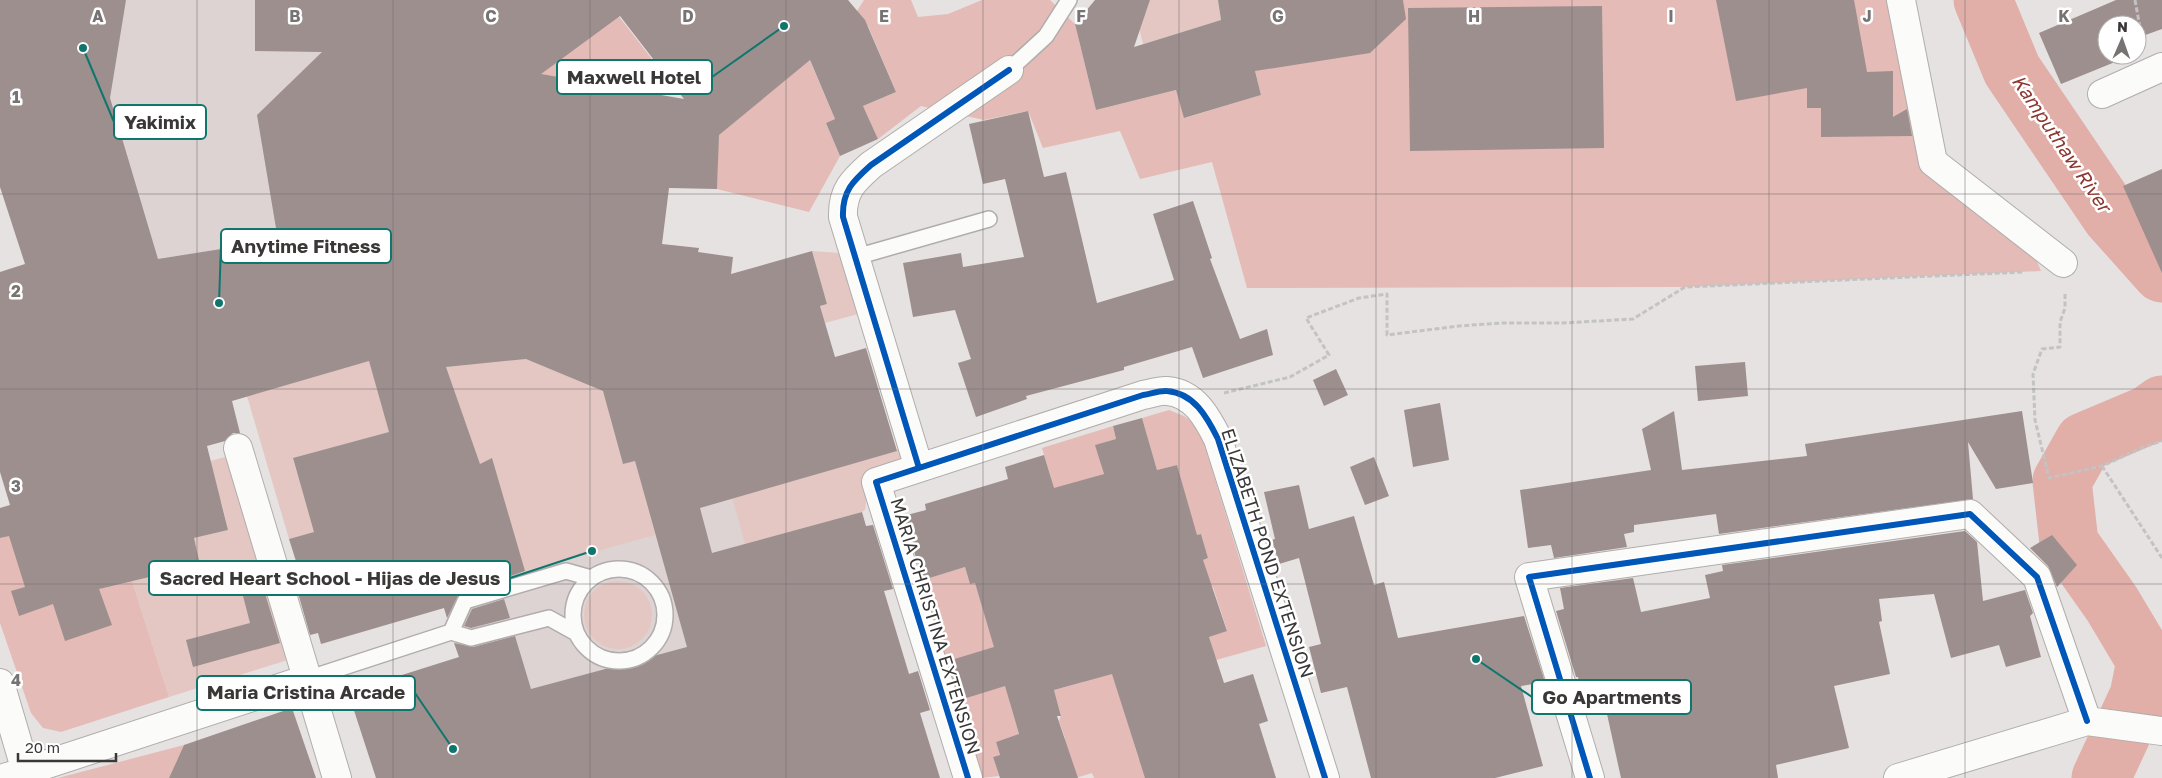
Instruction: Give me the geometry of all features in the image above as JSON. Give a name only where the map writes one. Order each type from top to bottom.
[{"type":"street","points":[[1902,0],[1933,162],[2063,263]]},
{"type":"street","points":[[919,468],[843,216],[843,203],[847,190],[856,178],[871,165],[1008,70]]},
{"type":"street","points":[[2102,94],[2155,70]]},
{"type":"street","name":"ELIZABETH POND EXTENSION","points":[[876,482],[1144,395],[1166,391],[1180,394],[1191,401],[1204,412],[1218,439],[1325,778]]},
{"type":"street","points":[[238,448],[337,778]]},
{"type":"street","name":"MARIA CHRISTINA EXTENSION","points":[[876,482],[968,778]]},
{"type":"street","points":[[1590,778],[1529,577],[1970,514],[2037,577],[2094,722]]},
{"type":"street","points":[[0,683],[19,776],[306,679]]},
{"type":"street","points":[[1898,778],[2094,722],[2158,730]]},
{"type":"lane","points":[[1008,70],[1046,36],[1069,0]]},
{"type":"lane","points":[[856,257],[989,219]]},
{"type":"lane","points":[[306,679],[451,632],[471,638],[549,618],[576,634],[589,650],[607,660],[628,660],[647,652],[660,636],[665,616],[661,596],[649,580],[630,570],[609,570],[591,578],[577,594],[572,613],[576,634]]},
{"type":"lane","points":[[451,632],[465,601],[566,571],[591,578]]},
{"type":"path","points":[[2135,0],[2155,70]]},
{"type":"path","points":[[1191,401],[1290,377],[1329,355],[1306,318],[1359,298],[1387,294],[1387,335],[1468,325],[1633,319],[1686,287],[2041,271],[2063,263],[2066,308],[2060,322],[2060,347],[2042,349],[2033,374],[2035,420],[2049,478],[2102,466],[2146,446],[2162,441]]},
{"type":"path","points":[[2102,466],[2162,558]]},
{"type":"shaded area","points":[[53,0],[368,0],[703,365],[795,677],[498,778],[441,597],[327,372],[181,416],[0,136]]},
{"type":"shaded area","points":[[864,0],[911,0],[918,17],[948,14],[982,0],[1050,0],[1075,24],[1096,110],[1176,90],[1185,118],[1261,95],[1255,71],[1405,19],[1403,0],[1903,0],[1933,162],[2028,240],[2041,271],[1685,287],[1247,288],[1212,162],[1140,179],[1120,131],[1043,148],[1028,111],[984,120],[921,106],[878,139],[863,106],[896,92],[869,28],[857,11]]},
{"type":"shaded area","points":[[1150,0],[1218,0],[1221,20],[1143,44],[1134,8],[1146,12]]},
{"type":"shaded area","points":[[617,14],[669,81],[659,89],[645,92],[563,163],[523,63]]},
{"type":"shaded area","points":[[807,54],[835,119],[826,123],[840,156],[809,212],[717,189],[718,151],[705,145]]},
{"type":"shaded area","points":[[812,251],[839,253],[858,314],[825,323],[820,306],[827,304]]},
{"type":"shaded area","points":[[526,359],[619,398],[609,415],[623,464],[635,461],[655,535],[525,571],[480,464],[446,367]]},
{"type":"shaded area","points":[[369,361],[389,432],[293,459],[306,503],[333,527],[289,539],[247,396]]},
{"type":"shaded area","points":[[1169,410],[1184,416],[1199,427],[1266,646],[1216,660],[1209,637],[1227,630],[1213,587],[1205,583],[1198,562],[1208,558],[1201,534],[1187,538],[1188,505],[1177,465],[1157,470],[1142,418]]},
{"type":"shaded area","points":[[1113,426],[1116,439],[1096,445],[1104,474],[1051,490],[1051,478],[1042,448]]},
{"type":"shaded area","points":[[908,446],[906,459],[868,490],[865,510],[862,512],[745,544],[724,468],[793,481]]},
{"type":"shaded area","points":[[229,456],[291,659],[169,697],[132,581],[199,566],[194,538],[228,530],[221,500],[196,505],[187,467]]},
{"type":"shaded area","points":[[75,515],[132,581],[169,697],[61,732],[43,728],[31,713],[0,623],[0,538]]},
{"type":"shaded area","points":[[1077,566],[1095,618],[1112,612],[1137,686],[1118,691],[1139,760],[1147,758],[1153,778],[1094,778],[1092,773],[1076,778],[1067,778],[1059,754],[1065,738],[1059,721],[1061,715],[1054,690],[1083,682],[1081,676],[1110,668],[1095,619],[1067,627],[1068,634],[1011,650],[1025,699],[1010,703],[1019,734],[996,742],[1000,755],[993,757],[999,776],[982,778],[922,580],[965,567],[970,584],[975,583],[992,637],[1067,614],[1055,574]]},
{"type":"shaded area","points":[[618,581],[631,584],[642,591],[649,602],[652,615],[649,628],[642,639],[631,646],[618,649],[605,646],[594,639],[587,628],[584,615],[587,602],[594,591],[605,584]]},
{"type":"shaded area","points":[[184,745],[169,778],[58,778]]},
{"type":"building","points":[[0,0],[126,0],[110,98],[158,259],[278,240],[257,115],[322,52],[255,51],[255,0],[848,0],[865,20],[896,92],[863,106],[878,139],[840,156],[826,123],[835,119],[810,60],[719,135],[717,189],[669,188],[662,244],[699,248],[698,252],[733,257],[731,274],[812,251],[827,304],[820,306],[835,357],[866,348],[897,451],[700,508],[712,553],[862,512],[866,526],[873,525],[893,589],[884,591],[909,674],[918,671],[930,710],[920,713],[940,778],[376,778],[348,692],[459,657],[454,643],[473,647],[515,636],[531,689],[687,647],[635,461],[623,464],[603,391],[526,359],[446,367],[480,464],[492,458],[525,571],[459,594],[447,618],[444,608],[321,644],[318,633],[310,635],[294,579],[301,577],[289,539],[314,532],[293,458],[389,432],[369,361],[232,401],[240,433],[233,433],[225,441],[207,446],[228,530],[194,538],[200,565],[99,589],[112,625],[65,641],[53,604],[19,616],[11,591],[25,587],[9,536],[0,538],[0,508],[10,505],[0,472],[0,272],[25,264],[0,187]],"holes":[[[620,16],[684,99],[541,74]]]},
{"type":"building","points":[[1095,0],[1150,0],[1134,47],[1221,20],[1218,0],[1403,0],[1406,19],[1370,53],[1255,71],[1261,95],[1184,118],[1176,90],[1096,110],[1075,24]]},
{"type":"building","points":[[1716,0],[1854,0],[1867,72],[1893,71],[1893,117],[1907,109],[1912,136],[1821,137],[1821,108],[1807,108],[1807,88],[1736,101]]},
{"type":"building","points":[[2116,0],[2162,0],[2162,29],[2147,34],[2147,15],[2097,15],[2097,65],[2108,65],[2061,84],[2039,33]]},
{"type":"building","points":[[1602,6],[1604,148],[1410,151],[1408,8]]},
{"type":"building","points":[[1028,111],[1044,177],[1066,172],[1097,303],[1174,280],[1153,214],[1193,201],[1212,258],[1210,259],[1240,339],[1267,329],[1273,355],[1203,378],[1192,347],[1124,367],[1124,370],[1026,396],[1027,399],[976,417],[958,363],[971,359],[955,310],[913,317],[903,263],[961,253],[963,267],[1024,257],[1005,179],[983,184],[969,124]]},
{"type":"building","points":[[2162,169],[2162,273],[2123,186]]},
{"type":"building","points":[[1745,362],[1748,396],[1698,401],[1695,366]]},
{"type":"building","points":[[1336,369],[1348,395],[1324,406],[1313,380]]},
{"type":"building","points":[[1440,403],[1449,460],[1413,467],[1404,410]]},
{"type":"building","points":[[1674,411],[1682,470],[1807,456],[1805,444],[2022,411],[2033,483],[1996,489],[1968,442],[1973,499],[1719,534],[1716,514],[1634,525],[1634,532],[1624,534],[1627,547],[1554,558],[1551,545],[1528,548],[1520,490],[1651,470],[1642,429]]},
{"type":"building","points":[[1142,418],[1157,470],[1177,465],[1197,535],[1201,534],[1208,558],[1203,560],[1227,631],[1209,637],[1224,683],[1253,674],[1268,721],[1259,724],[1276,778],[1145,778],[1112,674],[1054,690],[1061,716],[1057,716],[1078,778],[1000,778],[993,757],[1000,755],[996,742],[1019,734],[1005,686],[960,700],[948,661],[994,647],[975,583],[970,584],[965,567],[923,580],[903,516],[926,510],[925,504],[1008,479],[1005,467],[1044,455],[1054,488],[1104,474],[1095,445],[1116,439],[1113,426]]},
{"type":"building","points":[[1374,457],[1389,496],[1365,505],[1350,467]]},
{"type":"building","points":[[1299,485],[1309,529],[1354,516],[1374,585],[1384,582],[1398,638],[1524,616],[1545,682],[1521,686],[1543,766],[1495,778],[1371,778],[1347,687],[1321,693],[1309,647],[1321,644],[1299,558],[1279,564],[1272,540],[1275,539],[1264,492]]},
{"type":"building","points":[[1965,531],[1977,542],[1983,601],[2025,590],[2033,613],[2030,616],[2041,657],[2006,667],[1999,645],[1951,658],[1934,594],[1879,599],[1882,621],[1879,622],[1890,674],[1834,686],[1849,748],[1776,765],[1778,778],[1621,778],[1600,682],[1580,686],[1578,677],[1576,677],[1556,611],[1564,609],[1560,588],[1633,578],[1641,612],[1710,598],[1705,575],[1723,571],[1722,565]]},
{"type":"building","points":[[2052,535],[2077,565],[2057,587],[2048,566],[2030,548]]},
{"type":"building","points":[[263,587],[280,643],[193,667],[186,640],[250,623],[242,592]]},
{"type":"building","points":[[504,599],[510,618],[471,628],[464,626],[472,609]]},
{"type":"building","points":[[292,708],[316,778],[169,778],[184,745]]},
{"type":"waterway","name":"Kamputhaw River","points":[[1983,0],[2012,70],[2111,216],[2162,273]]},
{"type":"waterway","name":"Kamputhaw River","points":[[2101,778],[2139,696],[2146,661],[2112,604],[2069,543],[2062,481],[2084,442],[2148,415],[2162,405]]},
{"type":"cycle path","points":[[919,468],[843,217],[844,200],[850,187],[871,165],[1009,70]]},
{"type":"cycle path","points":[[968,778],[876,482],[1143,395],[1164,391],[1185,396],[1192,401],[1209,422],[1218,439],[1325,778]]},
{"type":"cycle path","points":[[1590,778],[1529,577],[1970,514],[2037,577],[2087,721]]},
{"type":"place","name":"Maxwell Hotel","points":[[784,26]]},
{"type":"place","name":"Yakimix","points":[[83,48]]},
{"type":"place","name":"Anytime Fitness","points":[[219,303]]},
{"type":"place","name":"Sacred Heart School - Hijas de Jesus","points":[[592,551]]},
{"type":"place","name":"Go Apartments","points":[[1476,659]]},
{"type":"place","name":"Maria Cristina Arcade","points":[[453,749]]}]
